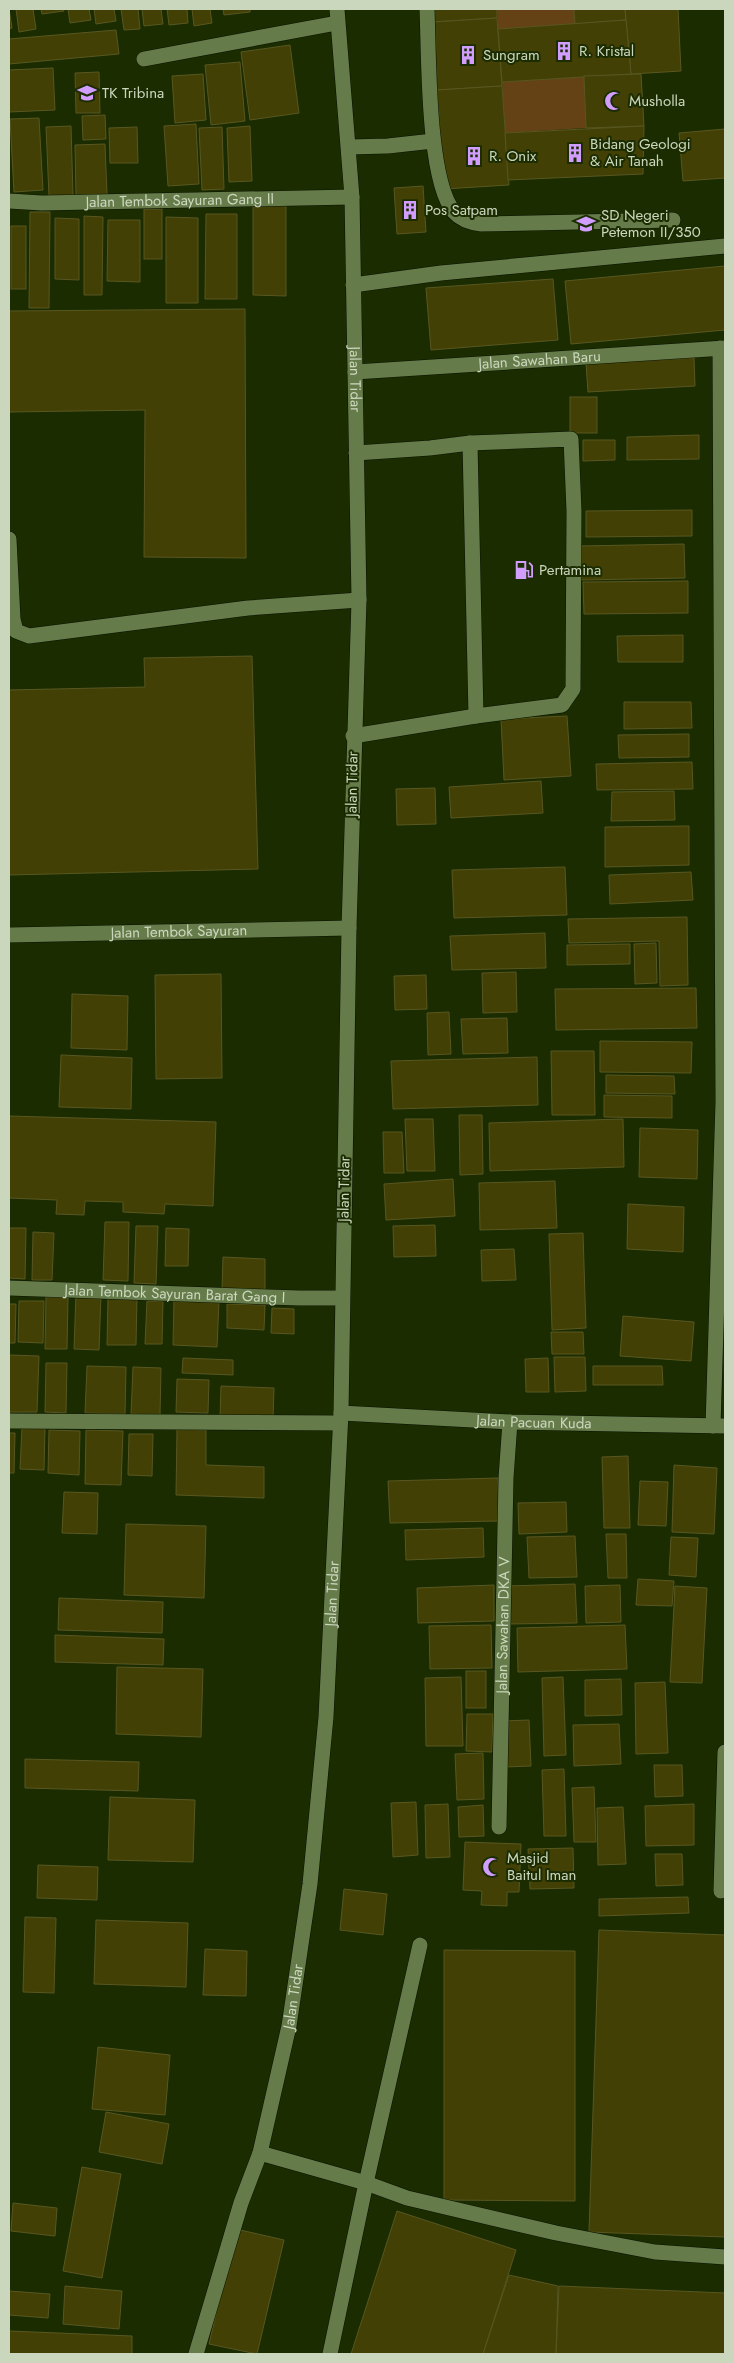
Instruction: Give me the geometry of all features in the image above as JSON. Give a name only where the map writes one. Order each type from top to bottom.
[{"type":"street","points":[[427,9],[433,141],[442,193],[455,214],[470,222],[481,224],[673,220]]},
{"type":"street","points":[[144,59],[337,16]]},
{"type":"street","name":"Jalan Tidar","points":[[196,2354],[240,2203],[260,2153],[289,2026],[310,1884],[326,1717],[340,1418],[348,928],[358,600],[352,197],[337,16]]},
{"type":"street","points":[[349,147],[388,146],[433,141]]},
{"type":"street","name":"Jalan Tembok Sayuran Gang II","points":[[9,201],[352,197]]},
{"type":"street","points":[[353,285],[441,273],[725,246]]},
{"type":"street","points":[[719,1426],[723,1102],[723,348]]},
{"type":"street","name":"Jalan Sawahan Baru","points":[[355,372],[723,348]]},
{"type":"street","points":[[353,736],[476,716],[562,705],[573,689],[574,487],[571,439],[470,443],[356,453]]},
{"type":"street","points":[[470,443],[476,716]]},
{"type":"street","points":[[9,539],[13,619],[16,631],[29,636],[248,608],[358,600]]},
{"type":"street","name":"Jalan Tembok Sayuran","points":[[9,935],[348,928]]},
{"type":"street","name":"Jalan Tembok Sayuran Barat Gang I","points":[[9,1288],[342,1298]]},
{"type":"street","name":"Jalan Pacuan Kuda","points":[[9,1421],[340,1418],[719,1426]]},
{"type":"street","name":"Jalan Sawahan DKA V","points":[[498,1827],[506,1478],[510,1422]]},
{"type":"street","points":[[721,1891],[725,1805],[725,1752]]},
{"type":"street","points":[[330,2354],[366,2183],[420,1944]]},
{"type":"street","points":[[260,2153],[366,2183],[407,2198],[556,2233],[655,2252],[725,2258]]},
{"type":"shaded area","points":[[497,9],[574,9],[575,24],[498,29]]},
{"type":"shaded area","points":[[584,76],[586,128],[505,133],[502,82]]},
{"type":"building","points":[[9,9],[12,28],[9,29]]},
{"type":"building","points":[[16,9],[33,9],[36,29],[19,32]]},
{"type":"building","points":[[41,9],[63,9],[64,11],[42,14]]},
{"type":"building","points":[[68,9],[89,9],[91,20],[70,23]]},
{"type":"building","points":[[94,9],[114,9],[116,21],[96,24]]},
{"type":"building","points":[[121,9],[138,9],[140,29],[124,30]]},
{"type":"building","points":[[142,9],[161,9],[163,24],[144,26]]},
{"type":"building","points":[[167,9],[187,9],[188,23],[169,25]]},
{"type":"building","points":[[192,9],[210,9],[212,23],[194,26]]},
{"type":"building","points":[[223,9],[250,9],[250,12],[224,15]]},
{"type":"building","points":[[432,9],[497,9],[497,18],[433,22]]},
{"type":"building","points":[[574,9],[625,9],[626,20],[575,24]]},
{"type":"building","points":[[625,9],[678,9],[681,71],[631,74]]},
{"type":"building","name":"Sungram","points":[[497,18],[502,86],[437,90],[433,22]]},
{"type":"building","name":"R. Kristal","points":[[626,20],[631,74],[502,82],[498,29]]},
{"type":"building","points":[[116,30],[119,54],[9,64],[9,39]]},
{"type":"building","points":[[290,45],[299,113],[250,120],[241,52]]},
{"type":"building","points":[[240,62],[245,121],[211,125],[205,65]]},
{"type":"building","points":[[53,68],[55,110],[9,112],[9,70]]},
{"type":"building","name":"TK Tribina","points":[[99,72],[100,113],[76,113],[75,73]]},
{"type":"building","points":[[203,74],[206,120],[175,123],[172,76]]},
{"type":"building","name":"Musholla","points":[[641,74],[644,126],[586,128],[584,76]]},
{"type":"building","name":"R. Onix","points":[[502,86],[509,185],[444,189],[437,90]]},
{"type":"building","points":[[105,115],[106,139],[83,140],[82,116]]},
{"type":"building","points":[[39,118],[43,190],[14,192],[10,119]]},
{"type":"building","points":[[196,124],[199,184],[168,186],[164,126]]},
{"type":"building","points":[[71,126],[73,195],[49,196],[46,127]]},
{"type":"building","points":[[250,126],[252,181],[229,182],[227,128]]},
{"type":"building","name":"Bidang Geologi & Air Tanah","points":[[644,126],[643,174],[508,180],[505,133]]},
{"type":"building","points":[[137,127],[138,163],[110,163],[109,128]]},
{"type":"building","points":[[222,127],[224,189],[202,190],[199,128]]},
{"type":"building","points":[[725,129],[725,178],[683,181],[679,133]]},
{"type":"building","points":[[105,144],[107,195],[76,196],[75,145]]},
{"type":"building","name":"Pos Satpam","points":[[423,186],[426,232],[397,234],[394,188]]},
{"type":"building","points":[[253,205],[286,205],[286,296],[253,295]]},
{"type":"building","points":[[144,209],[162,209],[162,259],[144,259]]},
{"type":"building","points":[[30,212],[50,212],[49,308],[29,308]]},
{"type":"building","points":[[206,214],[237,214],[237,299],[205,299]]},
{"type":"building","points":[[84,216],[103,217],[102,295],[84,295]]},
{"type":"building","points":[[166,217],[198,218],[198,303],[166,303]]},
{"type":"building","points":[[55,218],[79,219],[79,280],[55,279]]},
{"type":"building","points":[[108,220],[140,220],[140,282],[107,281]]},
{"type":"building","points":[[11,226],[26,226],[26,289],[11,289]]},
{"type":"building","points":[[725,266],[725,330],[571,344],[565,281]]},
{"type":"building","points":[[553,279],[558,340],[431,350],[426,288]]},
{"type":"building","points":[[245,309],[246,558],[144,557],[145,410],[9,412],[9,311]]},
{"type":"building","points":[[694,358],[695,386],[588,392],[586,363]]},
{"type":"building","points":[[570,397],[597,397],[597,433],[570,433]]},
{"type":"building","points":[[699,435],[699,459],[627,460],[627,437]]},
{"type":"building","points":[[583,440],[615,440],[615,460],[583,461]]},
{"type":"building","points":[[692,510],[692,536],[586,537],[586,511]]},
{"type":"building","points":[[684,544],[685,578],[581,580],[581,546]]},
{"type":"building","points":[[688,581],[688,613],[584,614],[583,582]]},
{"type":"building","points":[[683,635],[683,662],[618,662],[617,636]]},
{"type":"building","points":[[252,656],[258,869],[9,875],[9,690],[145,687],[144,658]]},
{"type":"building","points":[[624,702],[691,702],[692,728],[624,729]]},
{"type":"building","points":[[567,716],[571,776],[504,780],[501,719]]},
{"type":"building","points":[[689,734],[689,757],[619,758],[618,735]]},
{"type":"building","points":[[692,762],[693,789],[597,790],[596,764]]},
{"type":"building","points":[[541,781],[543,813],[451,818],[449,787]]},
{"type":"building","points":[[435,788],[436,824],[397,825],[396,789]]},
{"type":"building","points":[[674,791],[675,820],[611,821],[612,792]]},
{"type":"building","points":[[689,826],[689,865],[605,867],[605,827]]},
{"type":"building","points":[[565,867],[567,915],[454,918],[452,870]]},
{"type":"building","points":[[691,872],[693,900],[610,904],[609,875]]},
{"type":"building","points":[[687,917],[688,985],[660,986],[659,941],[569,943],[568,919]]},
{"type":"building","points":[[545,933],[546,968],[452,970],[450,936]]},
{"type":"building","points":[[656,943],[657,983],[635,984],[634,944]]},
{"type":"building","points":[[630,944],[630,964],[567,965],[567,945]]},
{"type":"building","points":[[516,972],[517,1012],[483,1013],[482,973]]},
{"type":"building","points":[[221,974],[222,1078],[156,1079],[155,975]]},
{"type":"building","points":[[426,975],[427,1009],[395,1010],[394,976]]},
{"type":"building","points":[[696,988],[697,1028],[556,1030],[555,989]]},
{"type":"building","points":[[72,994],[128,996],[127,1050],[71,1048]]},
{"type":"building","points":[[449,1012],[451,1054],[428,1055],[427,1013]]},
{"type":"building","points":[[507,1018],[508,1053],[463,1054],[461,1019]]},
{"type":"building","points":[[600,1041],[692,1042],[691,1073],[600,1072]]},
{"type":"building","points":[[551,1051],[594,1051],[595,1115],[552,1115]]},
{"type":"building","points":[[61,1055],[132,1058],[131,1109],[59,1107]]},
{"type":"building","points":[[537,1057],[538,1105],[393,1109],[391,1061]]},
{"type":"building","points":[[606,1075],[674,1076],[675,1094],[606,1093]]},
{"type":"building","points":[[604,1095],[672,1096],[672,1118],[604,1117]]},
{"type":"building","points":[[459,1115],[482,1115],[483,1174],[460,1175]]},
{"type":"building","points":[[9,1116],[216,1122],[213,1206],[165,1204],[164,1214],[123,1212],[123,1202],[85,1201],[84,1215],[56,1214],[57,1200],[9,1198]]},
{"type":"building","points":[[405,1119],[433,1119],[435,1171],[407,1171]]},
{"type":"building","points":[[623,1119],[624,1167],[490,1171],[489,1123]]},
{"type":"building","points":[[640,1128],[698,1130],[697,1179],[639,1177]]},
{"type":"building","points":[[383,1132],[402,1132],[404,1173],[384,1173]]},
{"type":"building","points":[[453,1179],[455,1216],[386,1220],[384,1184]]},
{"type":"building","points":[[555,1181],[557,1228],[480,1230],[479,1183]]},
{"type":"building","points":[[628,1204],[684,1207],[683,1252],[627,1249]]},
{"type":"building","points":[[105,1222],[129,1222],[128,1281],[103,1280]]},
{"type":"building","points":[[435,1225],[436,1256],[394,1257],[393,1226]]},
{"type":"building","points":[[136,1226],[158,1226],[156,1284],[134,1283]]},
{"type":"building","points":[[9,1228],[26,1228],[25,1279],[9,1278]]},
{"type":"building","points":[[166,1228],[189,1229],[188,1266],[165,1266]]},
{"type":"building","points":[[33,1232],[54,1233],[52,1280],[32,1280]]},
{"type":"building","points":[[583,1233],[586,1328],[552,1330],[549,1234]]},
{"type":"building","points":[[514,1249],[516,1280],[482,1281],[481,1250]]},
{"type":"building","points":[[223,1257],[265,1259],[265,1291],[222,1291]]},
{"type":"building","points":[[76,1293],[101,1294],[99,1350],[74,1349]]},
{"type":"building","points":[[108,1296],[137,1297],[136,1345],[107,1345]]},
{"type":"building","points":[[46,1297],[68,1298],[67,1349],[45,1349]]},
{"type":"building","points":[[174,1300],[219,1301],[217,1347],[173,1345]]},
{"type":"building","points":[[19,1301],[44,1301],[43,1343],[18,1342]]},
{"type":"building","points":[[147,1301],[163,1301],[162,1344],[145,1344]]},
{"type":"building","points":[[723,1303],[725,1303],[725,1327],[722,1327]]},
{"type":"building","points":[[9,1304],[16,1304],[15,1343],[9,1343]]},
{"type":"building","points":[[227,1304],[265,1305],[264,1330],[227,1328]]},
{"type":"building","points":[[272,1308],[294,1309],[294,1334],[271,1333]]},
{"type":"building","points":[[623,1316],[694,1322],[691,1361],[620,1356]]},
{"type":"building","points":[[551,1332],[583,1332],[584,1354],[552,1354]]},
{"type":"building","points":[[9,1355],[39,1356],[37,1412],[9,1412]]},
{"type":"building","points":[[554,1357],[585,1357],[586,1391],[555,1392]]},
{"type":"building","points":[[183,1358],[233,1360],[233,1375],[182,1373]]},
{"type":"building","points":[[548,1358],[549,1392],[526,1392],[525,1359]]},
{"type":"building","points":[[46,1363],[67,1363],[66,1413],[45,1412]]},
{"type":"building","points":[[87,1366],[126,1367],[125,1414],[85,1413]]},
{"type":"building","points":[[593,1366],[662,1366],[663,1385],[593,1385]]},
{"type":"building","points":[[133,1367],[161,1368],[160,1415],[131,1414]]},
{"type":"building","points":[[177,1379],[209,1380],[208,1413],[176,1412]]},
{"type":"building","points":[[221,1386],[274,1388],[273,1419],[220,1418]]},
{"type":"building","points":[[22,1427],[45,1427],[44,1470],[20,1469]]},
{"type":"building","points":[[177,1429],[206,1430],[206,1465],[264,1467],[264,1498],[176,1495]]},
{"type":"building","points":[[49,1430],[80,1431],[79,1475],[48,1473]]},
{"type":"building","points":[[86,1430],[123,1431],[121,1485],[85,1484]]},
{"type":"building","points":[[9,1433],[15,1433],[14,1473],[9,1473]]},
{"type":"building","points":[[129,1434],[153,1434],[152,1476],[128,1475]]},
{"type":"building","points":[[628,1456],[630,1528],[604,1528],[602,1457]]},
{"type":"building","points":[[674,1465],[717,1468],[714,1534],[672,1532]]},
{"type":"building","points":[[498,1478],[499,1521],[390,1523],[388,1481]]},
{"type":"building","points":[[640,1481],[668,1482],[666,1526],[638,1525]]},
{"type":"building","points":[[64,1492],[98,1493],[97,1534],[62,1533]]},
{"type":"building","points":[[566,1502],[567,1532],[519,1534],[518,1503]]},
{"type":"building","points":[[126,1524],[206,1526],[204,1598],[124,1595]]},
{"type":"building","points":[[483,1528],[484,1557],[406,1560],[405,1530]]},
{"type":"building","points":[[606,1534],[626,1534],[627,1578],[608,1578]]},
{"type":"building","points":[[575,1536],[577,1577],[529,1578],[527,1537]]},
{"type":"building","points":[[671,1537],[698,1538],[696,1577],[669,1575]]},
{"type":"building","points":[[638,1579],[674,1581],[672,1606],[636,1605]]},
{"type":"building","points":[[575,1584],[577,1623],[508,1624],[506,1586]]},
{"type":"building","points":[[494,1585],[494,1621],[418,1623],[417,1588]]},
{"type":"building","points":[[620,1585],[621,1622],[586,1623],[585,1586]]},
{"type":"building","points":[[675,1586],[707,1588],[702,1683],[670,1682]]},
{"type":"building","points":[[59,1598],[163,1602],[162,1633],[58,1630]]},
{"type":"building","points":[[491,1625],[492,1668],[430,1669],[429,1626]]},
{"type":"building","points":[[625,1625],[627,1669],[518,1672],[517,1628]]},
{"type":"building","points":[[55,1635],[164,1639],[163,1665],[55,1662]]},
{"type":"building","points":[[117,1667],[203,1669],[201,1737],[116,1734]]},
{"type":"building","points":[[466,1671],[486,1671],[486,1708],[466,1708]]},
{"type":"building","points":[[461,1677],[463,1746],[426,1746],[425,1678]]},
{"type":"building","points":[[563,1677],[566,1755],[544,1756],[542,1678]]},
{"type":"building","points":[[621,1679],[622,1715],[585,1716],[585,1680]]},
{"type":"building","points":[[665,1682],[668,1753],[636,1754],[635,1683]]},
{"type":"building","points":[[467,1714],[493,1714],[492,1752],[466,1751]]},
{"type":"building","points":[[529,1720],[531,1766],[505,1767],[503,1721]]},
{"type":"building","points":[[619,1724],[621,1764],[574,1766],[573,1725]]},
{"type":"building","points":[[483,1753],[484,1799],[457,1800],[455,1754]]},
{"type":"building","points":[[25,1759],[139,1762],[138,1791],[25,1788]]},
{"type":"building","points":[[654,1765],[682,1765],[683,1796],[655,1797]]},
{"type":"building","points":[[564,1769],[566,1836],[544,1836],[542,1770]]},
{"type":"building","points":[[594,1787],[596,1842],[574,1842],[572,1788]]},
{"type":"building","points":[[110,1797],[195,1800],[193,1862],[108,1860]]},
{"type":"building","points":[[416,1802],[418,1855],[393,1857],[391,1803]]},
{"type":"building","points":[[448,1804],[450,1857],[426,1858],[425,1805]]},
{"type":"building","points":[[694,1804],[694,1845],[646,1846],[645,1806]]},
{"type":"building","points":[[483,1805],[484,1836],[459,1837],[458,1807]]},
{"type":"building","points":[[623,1807],[626,1864],[598,1865],[597,1808]]},
{"type":"building","name":"Masjid Baitul Iman","points":[[465,1842],[521,1844],[519,1892],[507,1892],[507,1906],[481,1905],[482,1891],[463,1890]]},
{"type":"building","points":[[573,1848],[574,1888],[530,1889],[528,1849]]},
{"type":"building","points":[[655,1854],[682,1854],[683,1885],[656,1886]]},
{"type":"building","points":[[38,1865],[98,1867],[97,1900],[37,1898]]},
{"type":"building","points":[[344,1889],[387,1894],[383,1935],[340,1930]]},
{"type":"building","points":[[688,1897],[689,1913],[599,1916],[599,1899]]},
{"type":"building","points":[[25,1917],[56,1918],[54,1993],[23,1992]]},
{"type":"building","points":[[96,1920],[188,1923],[186,1987],[94,1984]]},
{"type":"building","points":[[599,1930],[725,1935],[725,2237],[589,2232]]},
{"type":"building","points":[[205,1949],[247,1951],[246,1996],[203,1995]]},
{"type":"building","points":[[444,1950],[575,1951],[575,2201],[444,2200]]},
{"type":"building","points":[[98,2047],[170,2055],[165,2115],[92,2109]]},
{"type":"building","points":[[106,2112],[169,2124],[162,2164],[99,2152]]},
{"type":"building","points":[[82,2167],[121,2174],[102,2278],[63,2271]]},
{"type":"building","points":[[13,2203],[57,2208],[55,2236],[11,2231]]},
{"type":"building","points":[[397,2211],[516,2250],[483,2354],[351,2354]]},
{"type":"building","points":[[236,2229],[284,2240],[257,2354],[209,2344]]},
{"type":"building","points":[[509,2275],[558,2286],[556,2354],[483,2354]]},
{"type":"building","points":[[65,2286],[122,2291],[119,2329],[63,2324]]},
{"type":"building","points":[[559,2286],[725,2293],[725,2354],[556,2354]]},
{"type":"building","points":[[9,2291],[50,2294],[48,2318],[9,2315]]},
{"type":"building","points":[[9,2331],[132,2336],[132,2354],[9,2354]]},
{"type":"place","name":"R. Kristal","points":[[564,51]]},
{"type":"place","name":"Sungram","points":[[468,55]]},
{"type":"place","name":"TK Tribina","points":[[87,93]]},
{"type":"place","name":"Musholla","points":[[614,101]]},
{"type":"place","name":"Bidang Geologi & Air Tanah","points":[[575,153]]},
{"type":"place","name":"R. Onix","points":[[474,156]]},
{"type":"place","name":"Pos Satpam","points":[[410,210]]},
{"type":"place","name":"SD Negeri Petemon II/350","points":[[586,224]]},
{"type":"place","name":"Pertamina","points":[[524,570]]},
{"type":"place","name":"Masjid Baitul Iman","points":[[492,1867]]}]
